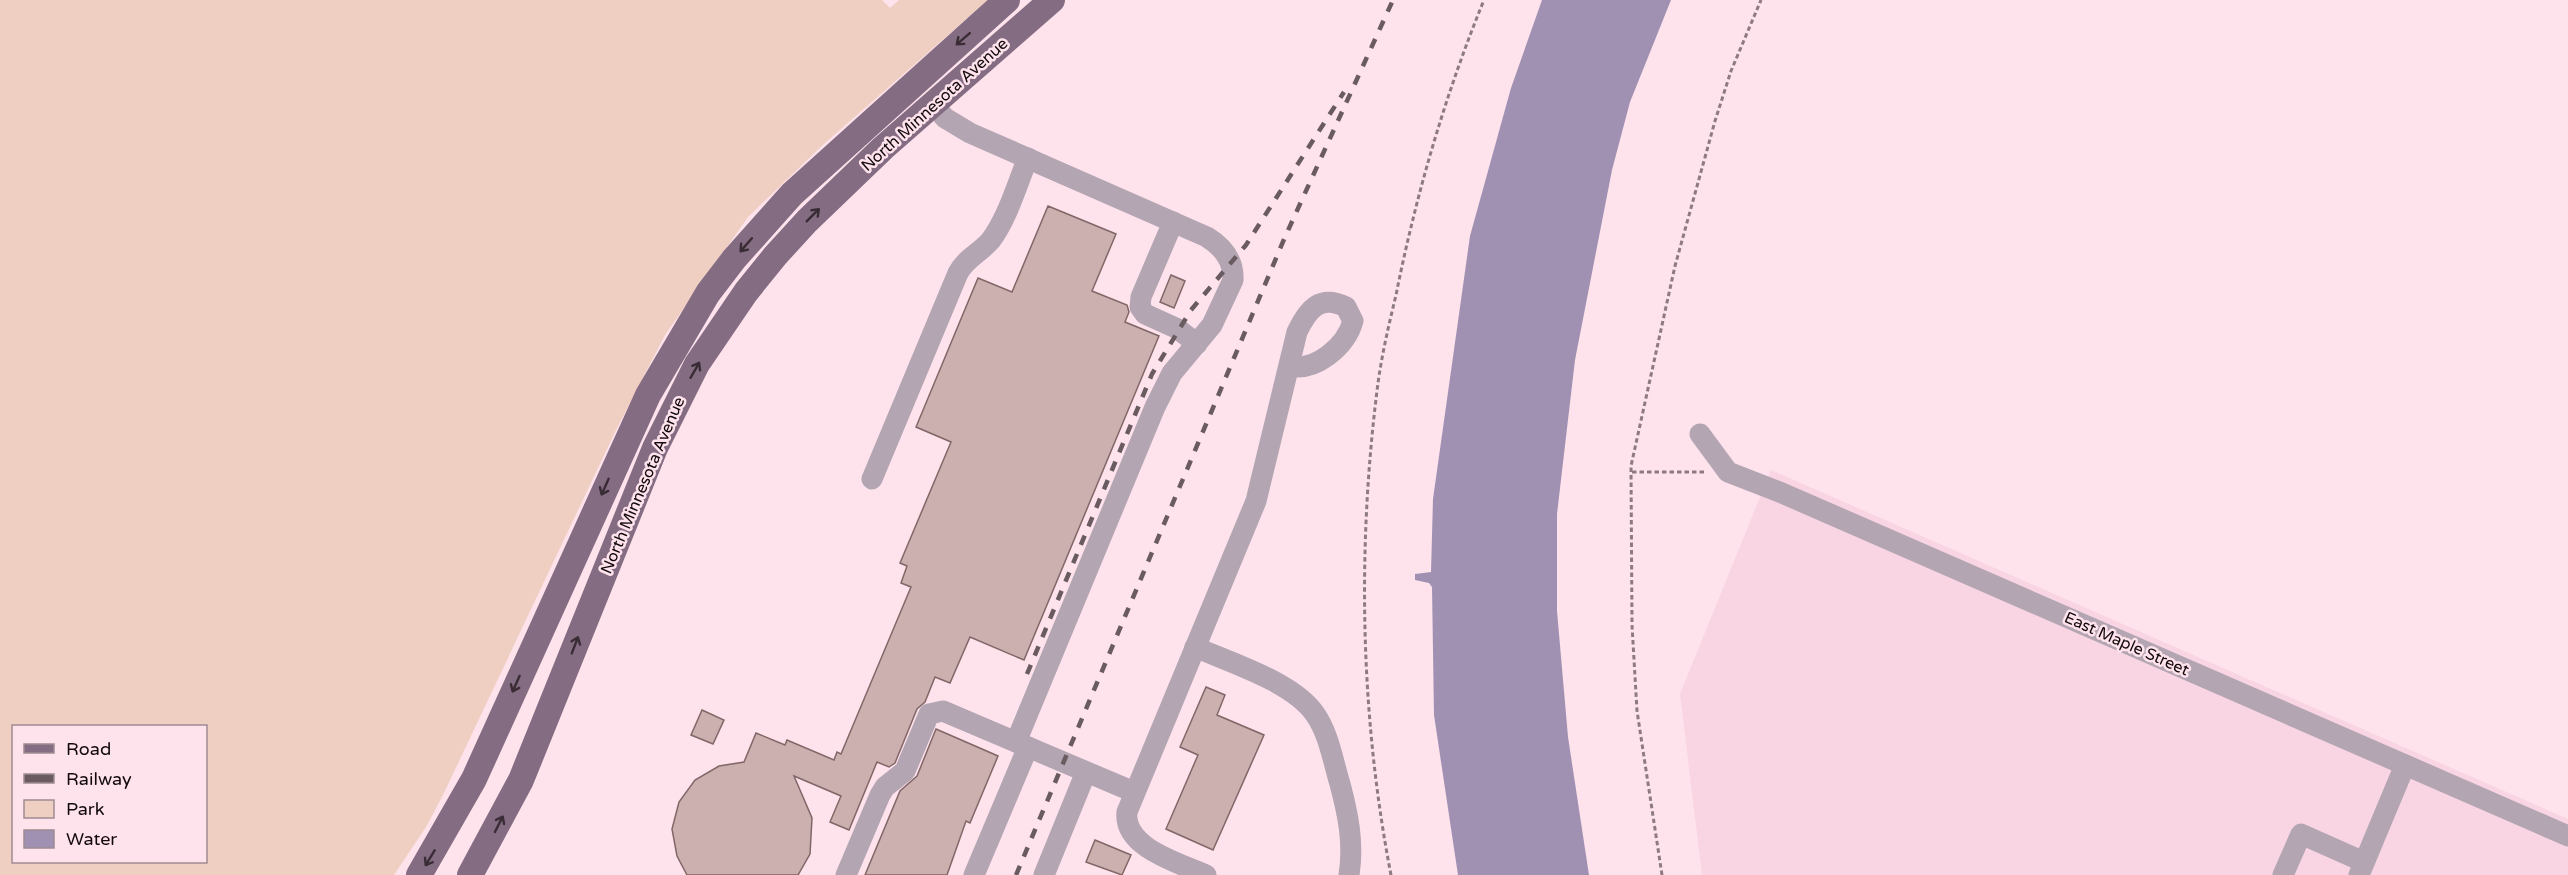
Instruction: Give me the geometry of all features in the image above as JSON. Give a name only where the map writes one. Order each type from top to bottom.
[{"type":"main road","name":"North Minnesota Avenue","points":[[419,875],[474,778],[648,395],[708,293],[734,259],[792,194],[1006,0]]},
{"type":"main road","name":"North Minnesota Avenue","points":[[470,875],[521,780],[655,448],[697,364],[746,292],[799,230],[852,177],[1052,0]]},
{"type":"street","points":[[933,104],[937,111],[954,124],[1218,244],[1225,253],[1233,273],[1233,280],[1212,325],[1172,373],[1155,406],[1022,745],[974,875]]},
{"type":"street","points":[[872,478],[958,273],[963,264],[994,234],[1028,158]]},
{"type":"street","points":[[1173,222],[1141,297],[1140,307],[1145,314],[1178,329],[1197,344]]},
{"type":"street","points":[[1206,875],[1154,851],[1130,830],[1126,821],[1127,812],[1256,501],[1289,366]]},
{"type":"street","points":[[1700,434],[1728,472]]},
{"type":"street","name":"East Maple Street","points":[[1728,472],[1782,493],[2568,836]]},
{"type":"street","points":[[1195,647],[1283,687],[1301,699],[1315,714],[1326,735],[1346,807],[1351,837],[1349,875]]},
{"type":"street","points":[[846,875],[880,795],[885,787],[905,771],[929,714],[943,711],[1134,792]]},
{"type":"street","points":[[2283,875],[2301,834],[2362,868],[2406,765]]},
{"type":"street","points":[[1044,875],[1086,772]]},
{"type":"path","points":[[1391,875],[1378,810],[1365,617],[1372,441],[1378,381],[1399,276],[1425,171],[1484,0]]},
{"type":"path","points":[[1662,875],[1637,711],[1631,613],[1632,472],[1641,411],[1675,266],[1728,81],[1761,0]]},
{"type":"path","points":[[1632,472],[1728,472]]},
{"type":"shaded area","points":[[1771,470],[2568,819],[2568,875],[1702,875],[1680,694]]},
{"type":"green space","points":[[0,0],[882,0],[890,8],[899,0],[988,0],[825,143],[748,217],[665,335],[616,430],[443,795],[426,827],[394,875],[0,875]]},
{"type":"water","points":[[1542,0],[1671,0],[1630,102],[1612,170],[1575,360],[1557,514],[1557,611],[1568,737],[1589,875],[1458,875],[1434,715],[1432,587],[1429,583],[1415,580],[1415,574],[1431,572],[1433,499],[1470,236],[1511,88]]},
{"type":"building","points":[[1048,206],[1116,234],[1092,291],[1127,305],[1129,312],[1125,322],[1159,336],[1024,660],[970,637],[950,683],[935,677],[925,702],[917,709],[895,763],[889,767],[877,762],[849,830],[830,822],[841,796],[794,776],[812,818],[810,854],[798,875],[687,875],[677,856],[672,829],[679,802],[695,780],[719,766],[744,762],[756,733],[785,745],[787,740],[834,760],[837,752],[841,754],[911,587],[901,583],[907,566],[900,563],[951,442],[916,427],[978,278],[1012,292]]},
{"type":"building","points":[[1171,275],[1185,281],[1174,308],[1160,302]]},
{"type":"building","points":[[1206,687],[1225,695],[1217,715],[1264,735],[1213,850],[1166,829],[1198,755],[1180,747]]},
{"type":"building","points":[[702,710],[724,720],[713,744],[691,735]]},
{"type":"building","points":[[936,729],[998,756],[970,823],[966,821],[947,875],[865,875],[900,791],[917,776]]},
{"type":"building","points":[[1095,840],[1131,855],[1122,875],[1086,862]]},
{"type":"railway","points":[[1016,875],[1285,237],[1393,0]]},
{"type":"railway","points":[[1027,674],[1152,374],[1191,310],[1246,245],[1344,92]]}]
